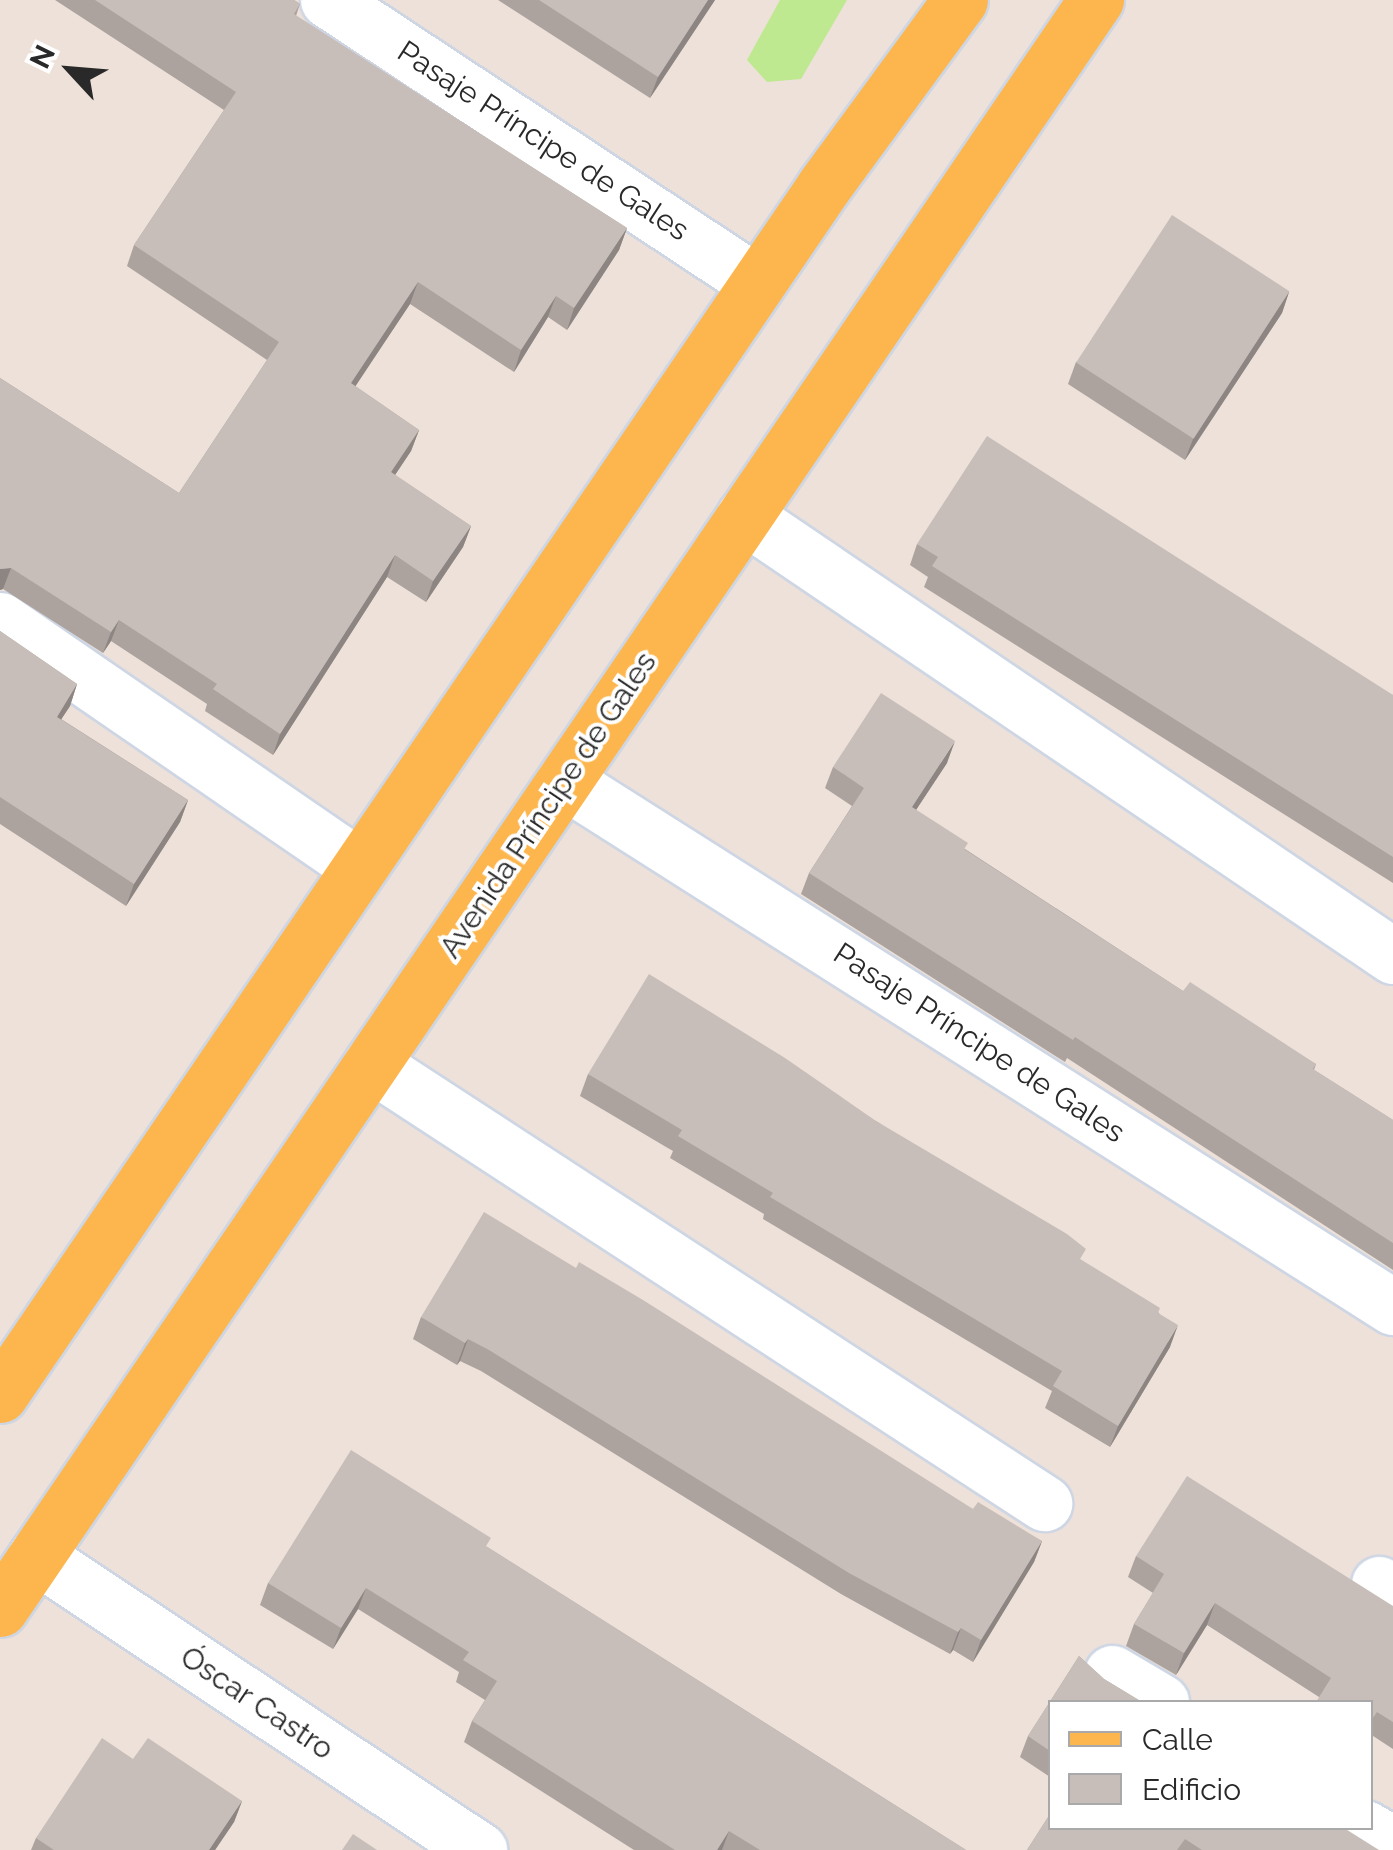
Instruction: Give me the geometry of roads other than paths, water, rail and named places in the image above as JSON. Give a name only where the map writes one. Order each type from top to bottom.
[{"type":"main road","points":[[0,1396],[757,283],[960,0]]},
{"type":"main road","name":"Avenida Príncipe de Gales","points":[[0,1610],[1096,0]]},
{"type":"street","name":"Pasaje Príncipe de Gales","points":[[328,0],[757,283]]},
{"type":"street","points":[[744,516],[1393,956]]},
{"type":"street","points":[[0,620],[359,867]]},
{"type":"street","name":"Pasaje Príncipe de Gales","points":[[564,781],[1393,1308]]},
{"type":"street","points":[[371,1064],[1044,1503]]},
{"type":"street","name":"Óscar Castro","points":[[36,1556],[479,1850]]},
{"type":"street","points":[[1112,1673],[1158,1700]]},
{"type":"street","points":[[1368,1830],[1393,1844]]}]
